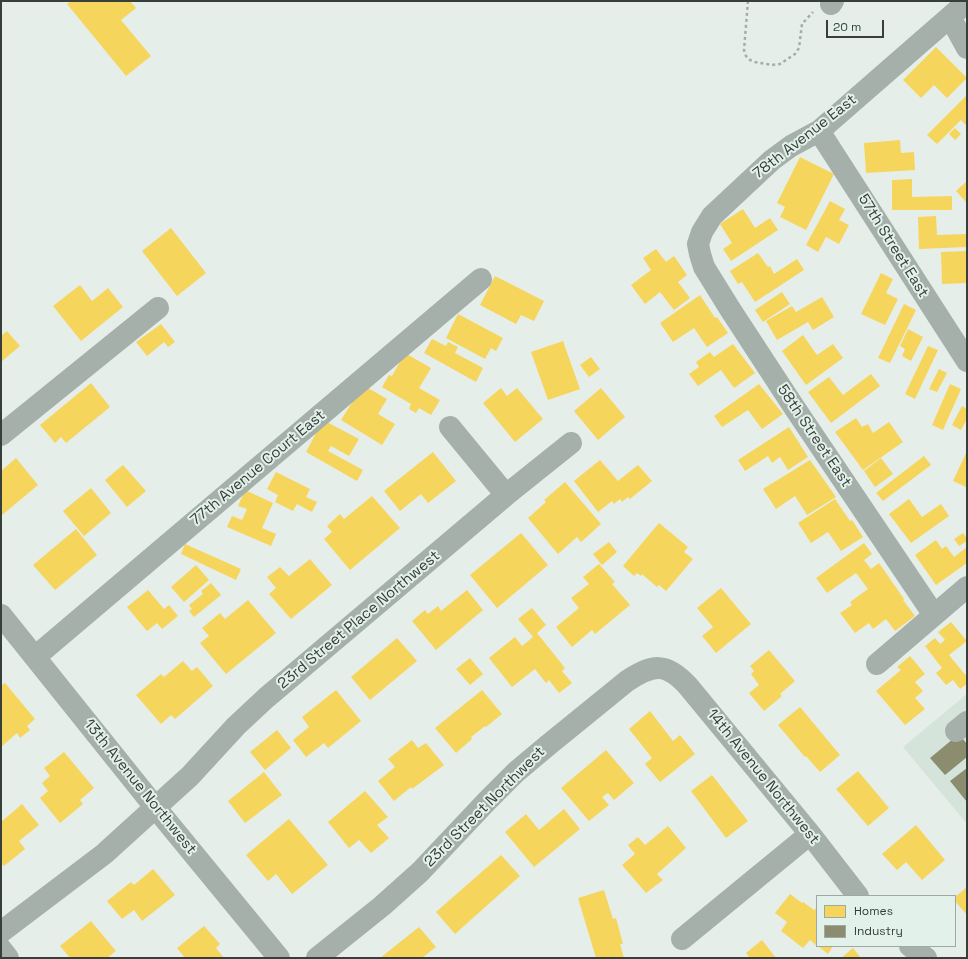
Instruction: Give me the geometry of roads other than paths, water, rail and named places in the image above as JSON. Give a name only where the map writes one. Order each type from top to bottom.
[{"type":"street","name":"78th Avenue East","points":[[700,254],[698,244],[702,232],[712,216],[772,160],[791,146],[819,130],[967,2]]},
{"type":"street","points":[[950,17],[967,48]]},
{"type":"street","name":"57th Street East","points":[[819,130],[967,361]]},
{"type":"street","name":"58th Street East","points":[[700,254],[704,266],[730,309],[934,615]]},
{"type":"street","name":"77th Avenue Court East","points":[[34,657],[481,279]]},
{"type":"street","points":[[1,435],[158,308]]},
{"type":"street","points":[[450,428],[506,495]]},
{"type":"street","name":"23rd Street Place Northwest","points":[[155,807],[190,776],[236,726],[266,698],[571,442]]},
{"type":"street","points":[[877,664],[967,587]]},
{"type":"street","name":"13th Avenue Northwest","points":[[4,624],[34,657],[279,958]]},
{"type":"street","name":"14th Avenue Northwest","points":[[660,668],[672,671],[688,686],[810,834],[857,895]]},
{"type":"street","name":"23rd Street Northwest","points":[[317,958],[382,906],[420,872],[516,772],[627,681],[645,671],[660,668]]},
{"type":"street","points":[[1,932],[104,854],[155,807]]},
{"type":"street","points":[[682,939],[810,834]]},
{"type":"street","points":[[911,947],[926,958]]},
{"type":"street","points":[[1,949],[8,958]]}]
